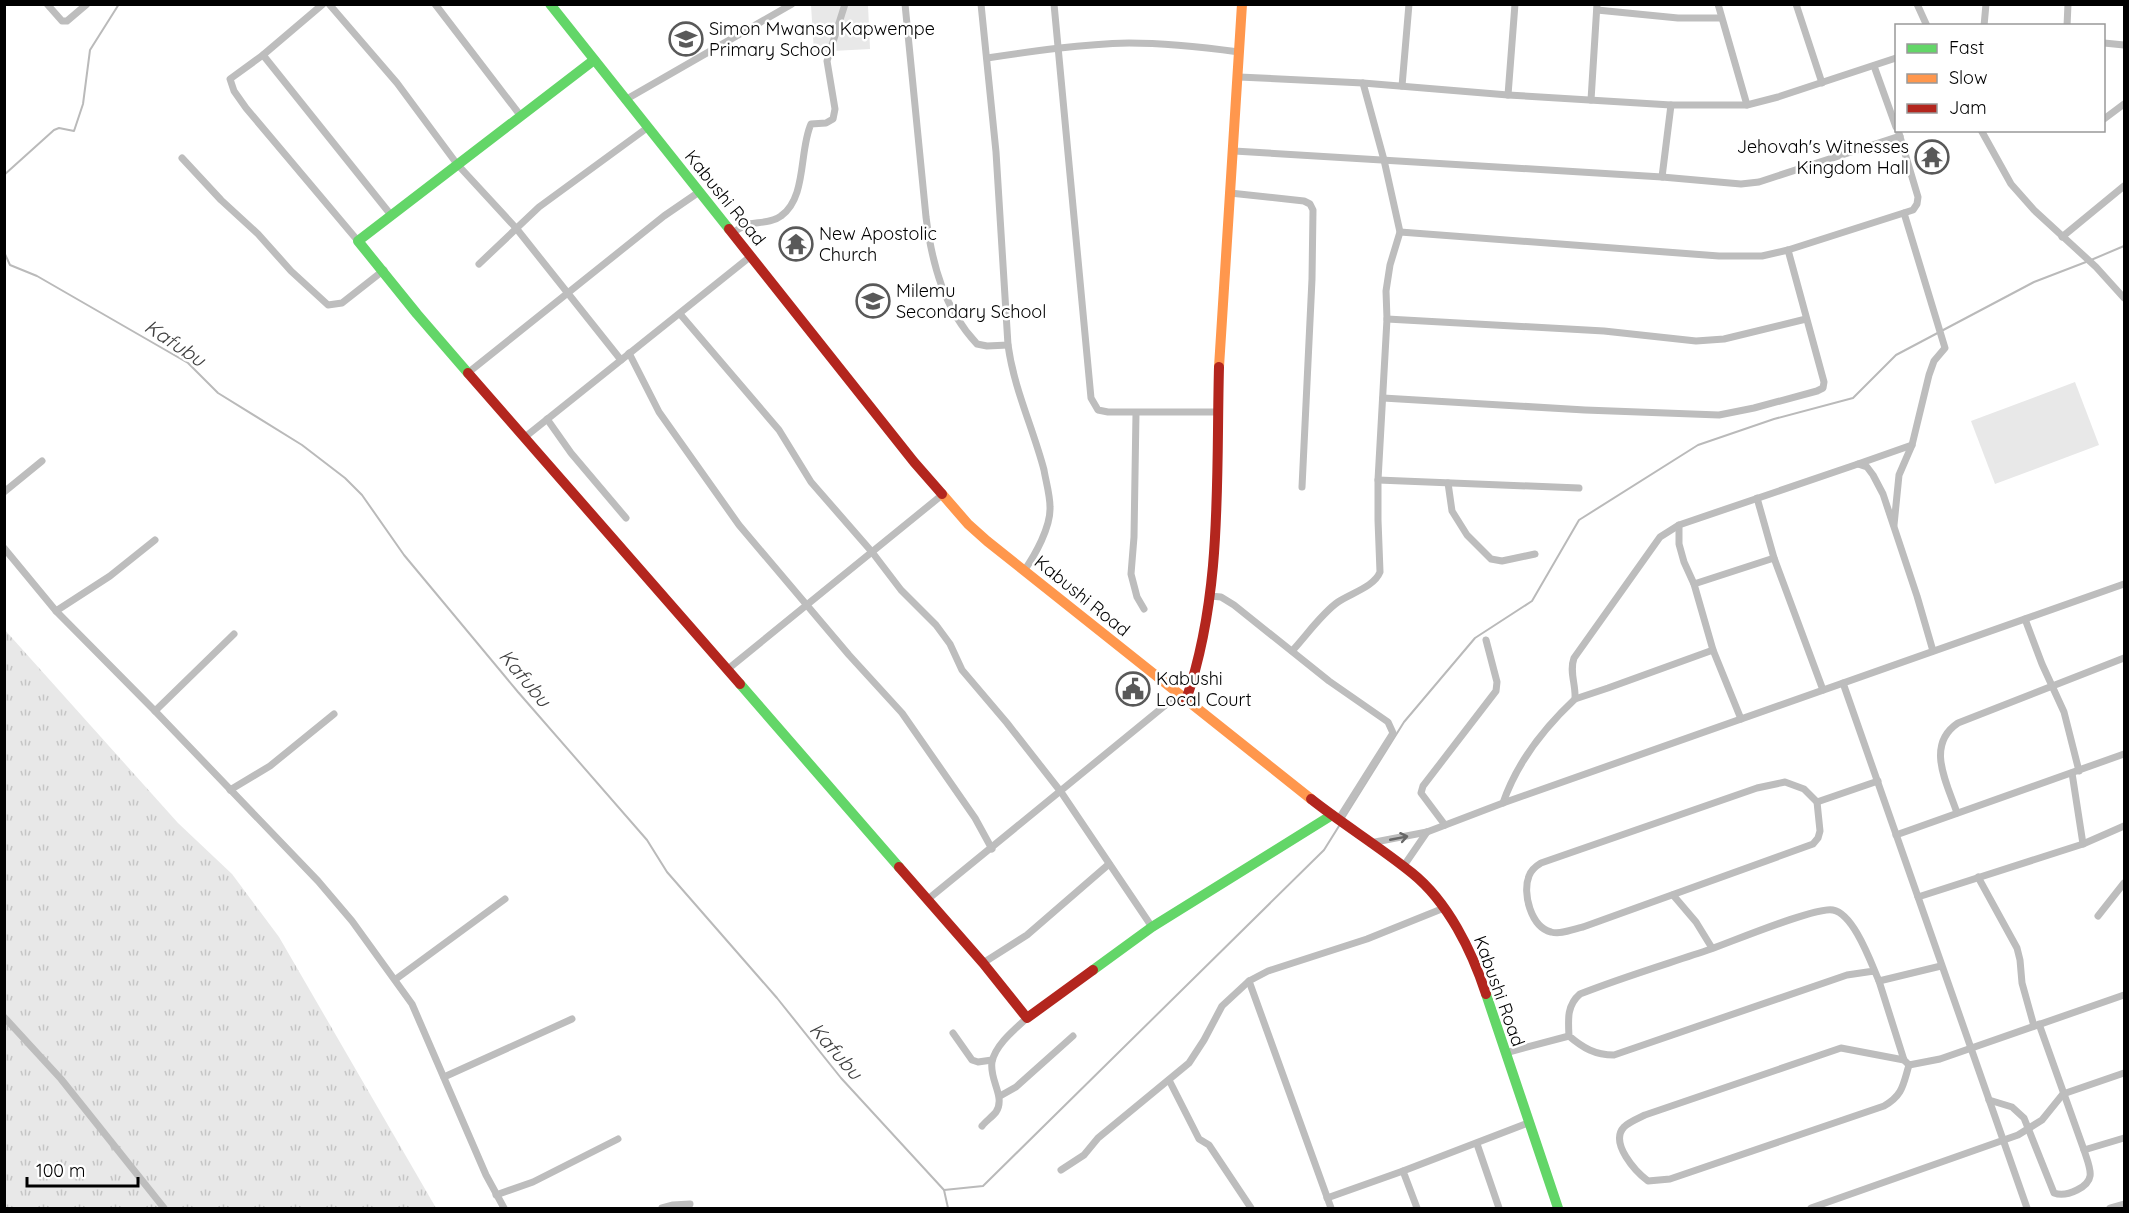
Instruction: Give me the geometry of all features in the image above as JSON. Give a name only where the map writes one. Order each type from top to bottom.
[{"type":"street","points":[[47,4],[62,21],[67,21],[87,4]]},
{"type":"street","points":[[322,4],[263,55],[230,79],[234,91],[290,162],[384,270],[417,314],[983,963],[1027,1018]]},
{"type":"street","points":[[329,4],[397,83],[457,164],[516,228],[621,360]]},
{"type":"street","points":[[435,4],[520,115]]},
{"type":"street","name":"Kabushi Road","points":[[550,4],[942,495],[968,524],[1336,818],[1403,867],[1428,889],[1444,908],[1471,956],[1484,988],[1558,1209]]},
{"type":"street","points":[[625,100],[792,4]]},
{"type":"street","points":[[732,233],[747,225],[780,217],[794,202],[811,124],[826,123],[833,119],[835,109],[826,61],[845,4]]},
{"type":"street","points":[[905,4],[926,217],[936,267],[948,304],[971,338],[977,344],[987,346],[1008,345]]},
{"type":"street","points":[[981,4],[996,152],[1008,345],[1022,405],[1037,444],[1051,509],[1036,554],[1024,571]]},
{"type":"street","points":[[1054,4],[1090,398],[1098,410],[1136,413],[1219,412]]},
{"type":"street","points":[[927,900],[1183,697],[1203,646],[1210,596],[1216,508],[1221,327],[1242,4]]},
{"type":"street","points":[[1402,86],[1409,4]]},
{"type":"street","points":[[1508,95],[1515,4]]},
{"type":"street","points":[[1719,4],[1721,18],[1747,105]]},
{"type":"street","points":[[1796,4],[1822,83]]},
{"type":"street","points":[[1917,4],[1926,24]]},
{"type":"street","points":[[1984,24],[1986,4]]},
{"type":"street","points":[[2067,24],[2068,4]]},
{"type":"street","points":[[1591,100],[1597,8],[1678,18],[1721,18]]},
{"type":"street","points":[[987,58],[1059,48],[1128,43],[1239,52]]},
{"type":"street","points":[[2105,43],[2124,45]]},
{"type":"street","points":[[263,55],[392,215]]},
{"type":"street","points":[[1239,77],[1363,83],[1671,105],[1747,105],[1779,97],[1895,58]]},
{"type":"street","points":[[358,241],[594,60]]},
{"type":"street","points":[[1874,66],[1895,123]]},
{"type":"street","points":[[1292,651],[1336,603],[1377,578],[1380,572],[1377,520],[1386,291],[1390,265],[1400,232],[1384,160],[1363,83]]},
{"type":"street","points":[[2105,118],[2124,104]]},
{"type":"street","points":[[1662,177],[1671,105]]},
{"type":"street","points":[[479,264],[538,207],[647,128]]},
{"type":"street","points":[[1234,151],[1662,177],[1741,184],[1759,182],[1895,132]]},
{"type":"street","points":[[1400,232],[1719,256],[1762,256],[1788,250],[1913,210],[1918,197],[1898,132]]},
{"type":"street","points":[[1982,132],[2011,184],[2034,210],[2092,264],[2124,298]]},
{"type":"street","points":[[182,158],[221,200],[258,234],[291,271],[328,305],[342,303],[384,270]]},
{"type":"street","points":[[2062,237],[2124,186]]},
{"type":"street","points":[[469,372],[664,216],[699,192]]},
{"type":"street","points":[[1230,194],[1304,201],[1310,204],[1313,210],[1302,487]]},
{"type":"street","points":[[1893,527],[1899,475],[1912,445],[1934,361],[1945,348],[1904,213]]},
{"type":"street","points":[[1383,398],[1719,415],[1817,391],[1823,388],[1824,382],[1788,250]]},
{"type":"street","points":[[525,437],[751,256]]},
{"type":"street","points":[[680,314],[779,430],[811,482],[872,552],[901,590],[936,625],[950,644],[962,670],[1061,792],[1152,927]]},
{"type":"street","points":[[1386,319],[1604,331],[1696,340],[1724,339],[1806,319]]},
{"type":"street","points":[[629,353],[659,412],[694,464],[739,525],[806,606],[902,713],[975,818],[992,849]]},
{"type":"street","points":[[1136,413],[1134,537],[1131,574],[1137,597],[1144,609]]},
{"type":"street","points":[[547,419],[571,453],[626,518]]},
{"type":"street","points":[[1575,699],[1575,686],[1570,668],[1574,658],[1660,537],[1679,525],[1912,445]]},
{"type":"street","points":[[4,492],[42,461]]},
{"type":"street","points":[[1858,464],[1867,468],[1873,475],[1883,494],[1933,651]]},
{"type":"street","points":[[1378,480],[1579,488]]},
{"type":"street","points":[[1448,483],[1452,511],[1467,535],[1491,559],[1502,561],[1535,554]]},
{"type":"street","points":[[728,669],[942,495]]},
{"type":"street","points":[[1757,498],[1774,558],[1823,690]]},
{"type":"street","points":[[1679,525],[1679,544],[1684,562],[1694,584],[1713,650],[1741,719]]},
{"type":"street","points":[[56,611],[110,576],[155,540]]},
{"type":"street","points":[[4,548],[56,611],[318,881],[396,979],[412,1004],[504,1209]]},
{"type":"street","points":[[1694,584],[1774,558]]},
{"type":"street","points":[[1370,843],[1427,832],[1503,803],[2124,584]]},
{"type":"street","points":[[982,1126],[996,1112],[1000,1096],[993,1080],[992,1060],[1012,1032],[1027,1018],[1152,927],[1336,818],[1393,733],[1388,722],[1329,681],[1234,605],[1221,597],[1210,596]]},
{"type":"street","points":[[2025,619],[2073,740],[2083,844]]},
{"type":"street","points":[[155,711],[234,634]]},
{"type":"street","points":[[1445,825],[1421,793],[1423,786],[1496,691],[1497,682],[1486,640]]},
{"type":"street","points":[[1503,803],[1511,781],[1549,723],[1575,699],[1713,650]]},
{"type":"street","points":[[1957,813],[1940,762],[1939,752],[1946,734],[1958,723],[2124,658]]},
{"type":"street","points":[[1843,683],[2027,1209]]},
{"type":"street","points":[[230,790],[270,766],[334,714]]},
{"type":"street","points":[[1896,835],[2124,754]]},
{"type":"street","points":[[1817,802],[1878,781]]},
{"type":"street","points":[[1785,782],[1804,789],[1817,802],[1820,831],[1813,844],[1673,895],[1583,927],[1553,933],[1545,930],[1528,905],[1529,875],[1534,868],[1558,856],[1757,788],[1785,782]]},
{"type":"street","points":[[1918,897],[2123,829]]},
{"type":"street","points":[[1403,867],[1427,832]]},
{"type":"street","points":[[983,963],[1027,935],[1108,864]]},
{"type":"street","points":[[1978,877],[2017,948],[2022,983],[2090,1169],[2090,1180],[2086,1185],[2072,1193],[2061,1195],[2054,1192],[2024,1118],[2012,1107],[1989,1100]]},
{"type":"street","points":[[2098,916],[2124,883]]},
{"type":"street","points":[[1673,895],[1696,922],[1712,948]]},
{"type":"street","points":[[396,979],[505,899]]},
{"type":"street","points":[[1061,1170],[1084,1155],[1098,1138],[1189,1063],[1222,1006],[1249,981],[1268,971],[1367,939],[1444,908]]},
{"type":"street","points":[[1874,971],[1847,975],[1614,1055],[1593,1053],[1569,1036],[1569,1009],[1573,1000],[1580,994],[1764,928],[1822,910],[1833,909],[1849,922],[1861,940],[1879,981],[1906,1063],[1902,1090],[1896,1099],[1884,1106],[1670,1179],[1648,1181],[1635,1171],[1623,1149],[1620,1134],[1625,1126],[1645,1115],[1841,1048],[1906,1063],[1940,1059],[2124,995]]},
{"type":"street","points":[[1879,981],[1941,966]]},
{"type":"street","points":[[1249,981],[1332,1209]]},
{"type":"street","points":[[4,1017],[61,1079],[164,1209]]},
{"type":"street","points":[[444,1077],[572,1019]]},
{"type":"street","points":[[953,1033],[972,1060],[978,1062],[992,1060]]},
{"type":"street","points":[[1000,1096],[1016,1087],[1073,1036]]},
{"type":"street","points":[[1505,1053],[1569,1036]]},
{"type":"street","points":[[1811,1209],[2004,1141],[2042,1120],[2063,1094],[2124,1073]]},
{"type":"street","points":[[1169,1080],[1199,1139],[1209,1145],[1251,1209]]},
{"type":"street","points":[[1327,1198],[1477,1144],[1528,1123]]},
{"type":"street","points":[[2084,1150],[2124,1138]]},
{"type":"street","points":[[496,1195],[533,1182],[618,1139]]},
{"type":"street","points":[[1477,1144],[1499,1209]]},
{"type":"street","points":[[1403,1171],[1417,1209]]},
{"type":"street","points":[[662,1209],[673,1205],[690,1204]]},
{"type":"street","points":[[2110,1209],[2124,1204]]},
{"type":"green space","points":[[811,5],[868,5],[870,49],[814,52]]},
{"type":"green space","points":[[2075,382],[2099,445],[1995,484],[1971,421]]},
{"type":"green space","points":[[4,629],[178,823],[232,874],[279,937],[436,1208],[5,1208]]},
{"type":"waterway","points":[[4,175],[54,130],[59,128],[74,131],[83,104],[90,50],[119,4]]},
{"type":"waterway","points":[[2091,260],[2124,246]]},
{"type":"waterway","name":"Kafubu","points":[[4,252],[10,265],[37,276],[188,363],[218,393],[302,445],[345,478],[362,495],[404,555],[518,692],[647,840],[667,872],[777,998],[841,1078],[944,1190],[948,1208]]},
{"type":"waterway","points":[[1344,818],[1404,722],[1475,638],[1532,601],[1579,520],[1698,445],[1774,419],[1853,398],[1896,355],[2034,282],[2086,262]]},
{"type":"waterway","points":[[944,1190],[983,1186],[1324,850],[1339,826]]},
{"type":"traffic: fast","points":[[550,4],[729,229]]},
{"type":"traffic: fast","points":[[468,373],[358,241],[594,60]]},
{"type":"traffic: fast","points":[[740,684],[899,867]]},
{"type":"traffic: fast","points":[[1093,970],[1152,927],[1332,815]]},
{"type":"traffic: fast","points":[[1486,994],[1558,1208]]},
{"type":"traffic: slow","points":[[1219,367],[1242,4]]},
{"type":"traffic: slow","points":[[942,494],[968,524],[987,541],[1311,799]]},
{"type":"traffic: jam","points":[[729,229],[942,494]]},
{"type":"traffic: jam","points":[[1186,700],[1198,660],[1212,577],[1217,493],[1219,367]]},
{"type":"traffic: jam","points":[[468,373],[740,684]]},
{"type":"traffic: jam","points":[[1311,799],[1400,863],[1437,898],[1466,944],[1486,994]]},
{"type":"traffic: jam","points":[[899,867],[983,963],[1027,1018],[1093,970]]},
{"type":"place","name":"Simon Mwansa Kapwempe Primary School","points":[[686,39]]},
{"type":"place","name":"Jehovah's Witnesses Kingdom Hall","points":[[1932,157]]},
{"type":"place","name":"New Apostolic Church","points":[[796,244]]},
{"type":"place","name":"Milemu Secondary School","points":[[873,301]]},
{"type":"place","name":"Kabushi Local Court","points":[[1133,689]]}]
